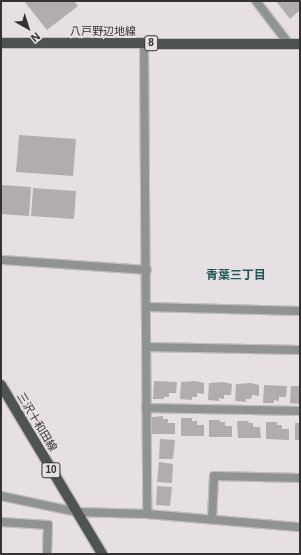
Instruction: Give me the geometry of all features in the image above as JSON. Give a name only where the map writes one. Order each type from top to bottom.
[{"type":"main road","name":"八戸野辺地線","points":[[1,43],[300,44]]},
{"type":"main road","name":"三沢十和田線","points":[[1,385],[102,554]]},
{"type":"street","points":[[256,1],[289,44]]},
{"type":"street","points":[[144,43],[147,270],[147,514]]},
{"type":"street","points":[[1,260],[147,270]]},
{"type":"street","points":[[147,307],[300,311]]},
{"type":"street","points":[[147,347],[300,350]]},
{"type":"street","points":[[146,408],[300,411]]},
{"type":"street","points":[[212,519],[214,476],[300,478]]},
{"type":"street","points":[[1,496],[77,512],[147,514],[300,527]]},
{"type":"street","points":[[1,522],[48,525],[47,554]]},
{"type":"building","points":[[24,1],[74,1],[78,6],[47,30]]},
{"type":"building","points":[[276,1],[299,1],[300,10],[290,19]]},
{"type":"building","points":[[19,135],[76,139],[73,176],[16,172]]},
{"type":"building","points":[[1,185],[31,187],[29,216],[1,214]]},
{"type":"building","points":[[33,188],[76,191],[74,219],[31,216]]},
{"type":"building","points":[[154,381],[177,382],[176,393],[169,393],[169,397],[164,397],[164,399],[153,399]]},
{"type":"building","points":[[195,381],[204,383],[204,394],[197,393],[197,397],[192,397],[192,400],[180,399],[181,382]]},
{"type":"building","points":[[223,382],[232,384],[231,395],[224,395],[224,399],[219,398],[219,401],[208,400],[209,383]]},
{"type":"building","points":[[251,383],[259,385],[259,396],[252,395],[251,399],[246,399],[246,402],[235,401],[236,384]]},
{"type":"building","points":[[264,385],[287,386],[286,397],[279,397],[279,401],[274,400],[274,403],[263,403]]},
{"type":"building","points":[[291,386],[300,386],[300,404],[290,403]]},
{"type":"building","points":[[163,416],[163,419],[168,419],[168,423],[175,423],[175,434],[152,434],[152,417]]},
{"type":"building","points":[[181,418],[192,418],[192,421],[197,421],[197,425],[204,425],[204,436],[181,436]]},
{"type":"building","points":[[209,420],[220,420],[220,422],[225,422],[225,426],[232,426],[232,437],[209,437]]},
{"type":"building","points":[[237,421],[249,421],[248,423],[253,423],[253,427],[260,427],[261,438],[238,438]]},
{"type":"building","points":[[266,422],[277,422],[277,425],[282,425],[282,429],[289,429],[289,440],[266,439]]},
{"type":"building","points":[[295,423],[300,423],[300,440],[295,440]]},
{"type":"building","points":[[160,439],[175,440],[173,459],[159,459]]},
{"type":"building","points":[[159,462],[173,464],[172,483],[157,482]]},
{"type":"building","points":[[157,486],[172,487],[170,506],[156,505]]},
{"type":"district","name":"青葉三丁目","points":[[236,276]]}]
